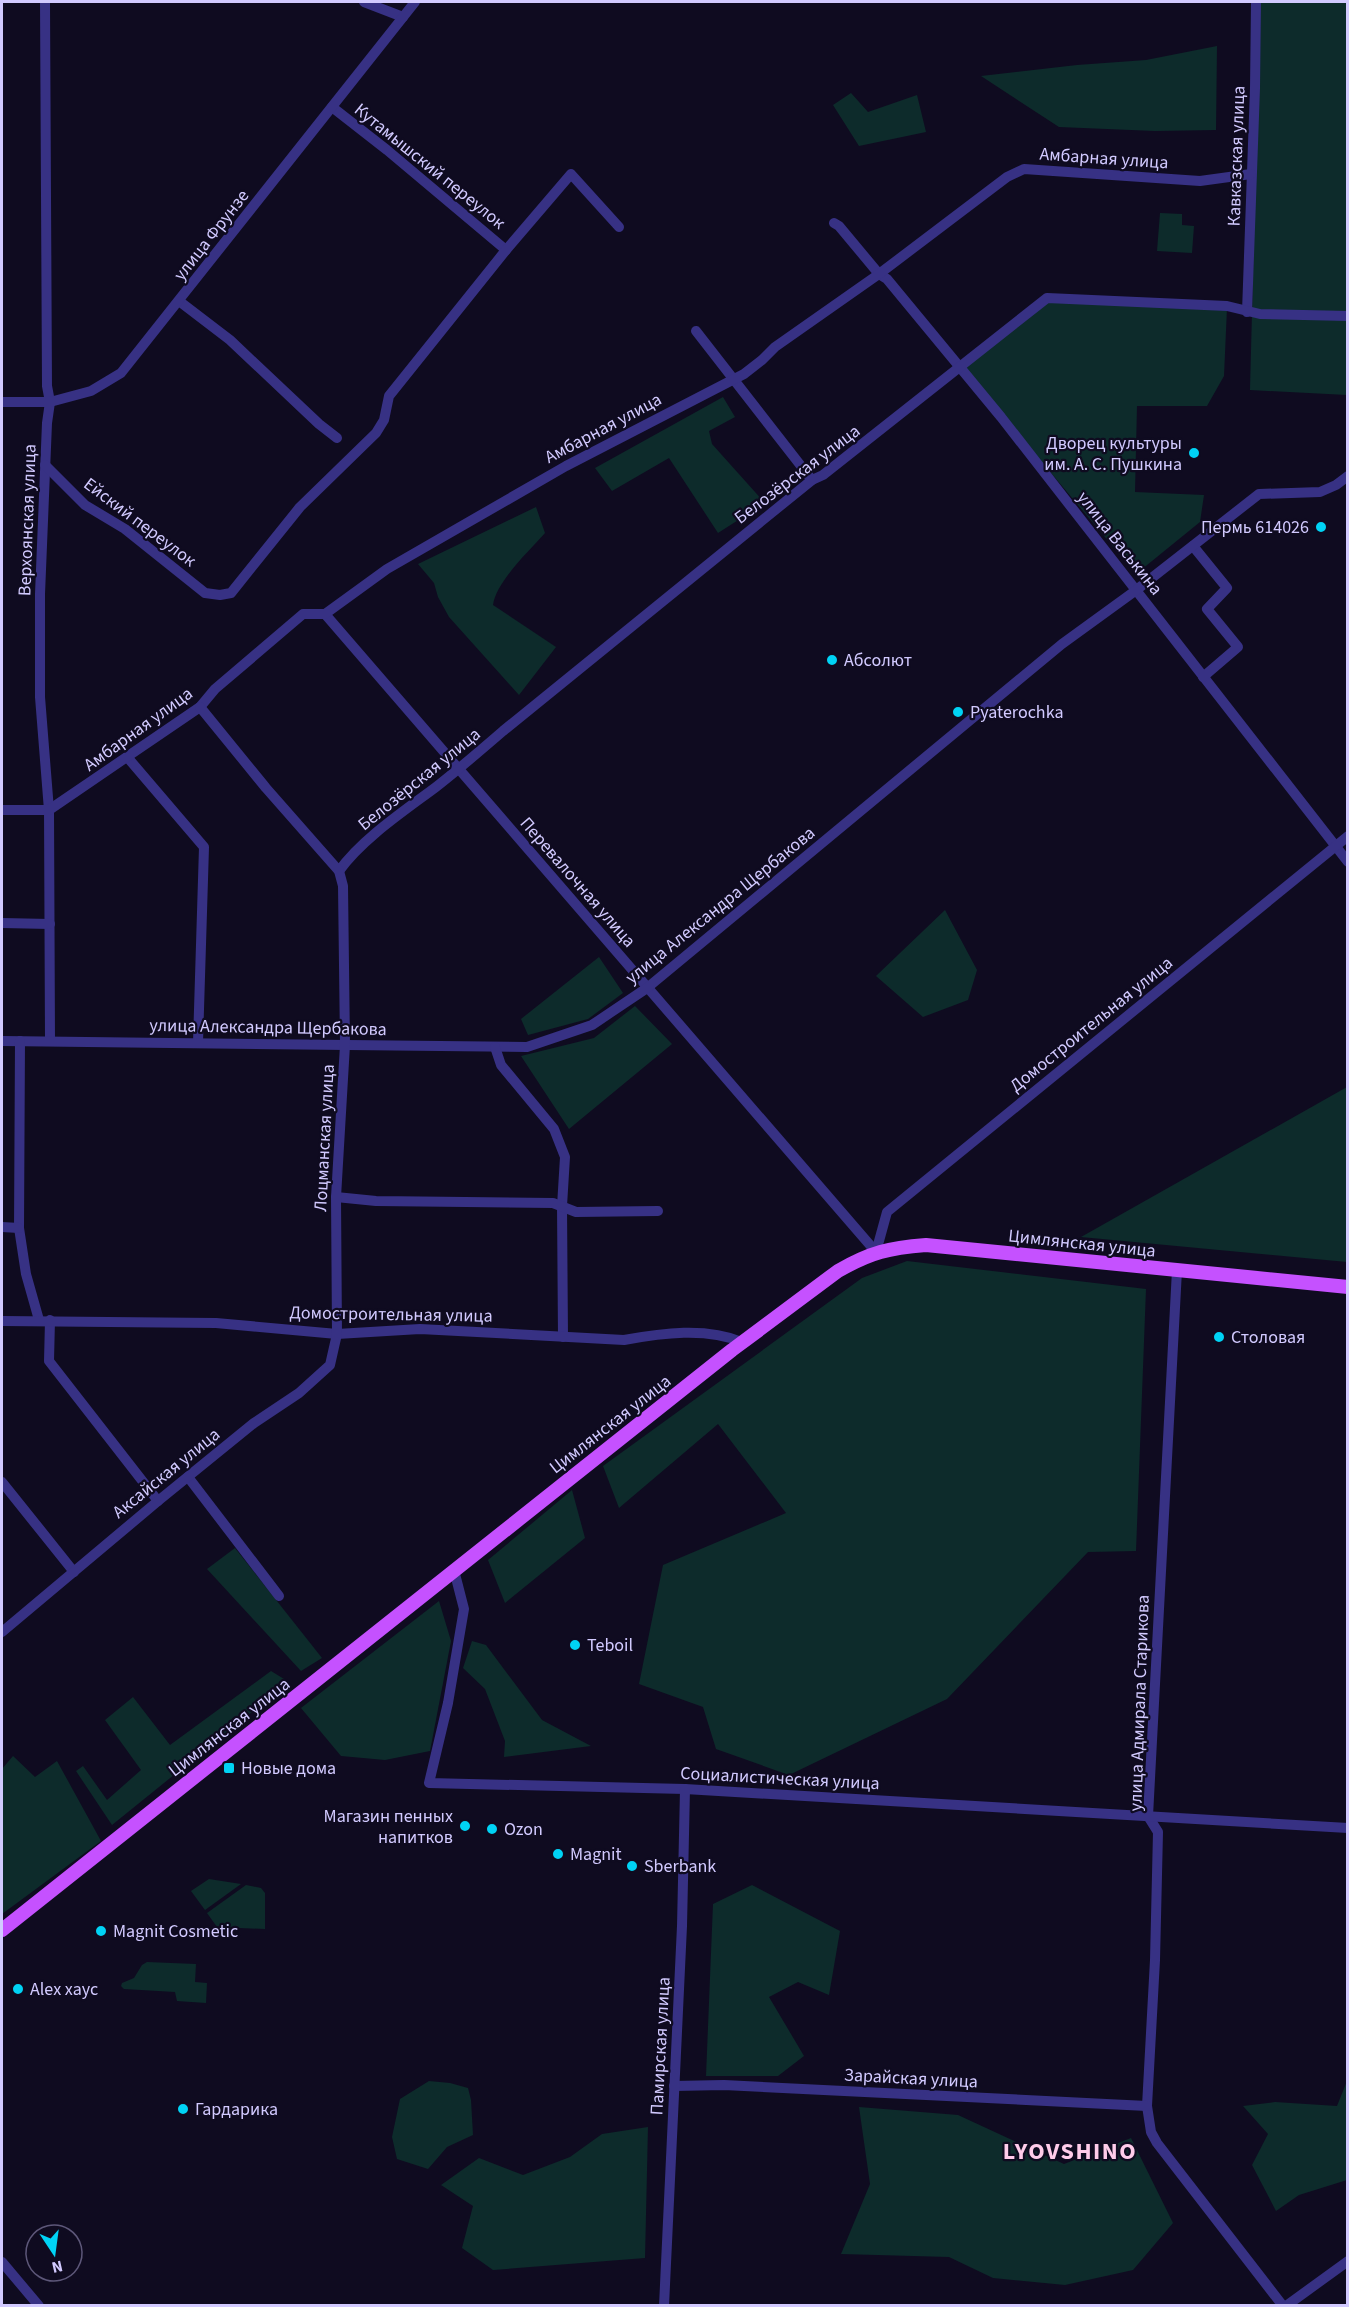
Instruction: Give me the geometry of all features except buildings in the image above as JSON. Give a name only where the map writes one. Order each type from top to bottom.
[{"type":"main road","name":"Цимлянская улица","points":[[2,1930],[742,1342],[838,1271],[876,1252],[926,1245],[1347,1287]]},
{"type":"street","name":"Верхоянская улица","points":[[45,2],[47,386],[50,402],[40,594],[40,697],[50,810],[50,1040]]},
{"type":"street","points":[[364,2],[403,17]]},
{"type":"street","name":"улица Фрунзе","points":[[2,402],[50,402],[91,391],[121,373],[415,2]]},
{"type":"street","name":"Кавказская улица","points":[[1247,312],[1256,2]]},
{"type":"street","name":"Кутамышский переулок","points":[[332,107],[506,250]]},
{"type":"street","name":"Амбарная улица","points":[[50,810],[200,707],[215,689],[303,614],[326,614],[387,569],[566,466],[732,378],[744,374],[775,347],[879,274],[1007,177],[1024,170],[1200,181],[1251,174]]},
{"type":"street","points":[[506,250],[571,174],[619,227]]},
{"type":"street","name":"улица Васькина","points":[[834,223],[879,274],[887,279],[1001,417],[1347,862]]},
{"type":"street","name":"Ейский переулок","points":[[45,465],[85,505],[125,529],[205,593],[220,595],[231,593],[300,507],[376,433],[384,420],[389,396],[506,250]]},
{"type":"street","name":"Белозёрская улица","points":[[339,872],[348,858],[400,814],[459,769],[812,480],[823,476],[1047,298],[1227,306],[1247,312],[1347,316]]},
{"type":"street","points":[[179,301],[231,340],[311,417],[337,438]]},
{"type":"street","points":[[696,331],[812,480]]},
{"type":"street","name":"улица Александра Щербакова","points":[[2,1041],[526,1047],[592,1025],[647,988],[1062,644],[1135,591],[1259,494],[1320,492],[1336,485],[1347,476]]},
{"type":"street","points":[[1193,546],[1227,588],[1207,609],[1238,647],[1203,677]]},
{"type":"street","name":"Перевалочная улица","points":[[326,614],[876,1252]]},
{"type":"street","points":[[200,707],[339,872]]},
{"type":"street","points":[[128,758],[204,847],[198,1042]]},
{"type":"street","points":[[2,810],[50,810]]},
{"type":"street","name":"Домостроительная улица","points":[[876,1252],[887,1212],[1347,836]]},
{"type":"street","name":"Лоцманская улица","points":[[337,1334],[336,1197],[345,1044],[343,886],[339,872]]},
{"type":"street","points":[[2,923],[50,924]]},
{"type":"street","points":[[20,1041],[19,1227],[27,1274],[44,1320],[49,1361],[158,1501]]},
{"type":"street","points":[[495,1047],[501,1065],[554,1129],[565,1157],[562,1206],[563,1337]]},
{"type":"street","points":[[336,1197],[376,1201],[553,1203],[576,1212],[658,1211]]},
{"type":"street","points":[[2,1227],[19,1227]]},
{"type":"street","name":"улица Адмирала Старикова","points":[[1177,1270],[1148,1816],[1158,1832],[1155,1960],[1147,2106],[1151,2132],[1157,2143],[1285,2306]]},
{"type":"street","name":"Домостроительная улица","points":[[2,1320],[216,1323],[337,1334],[420,1329],[624,1340],[657,1333],[723,1334],[742,1342]]},
{"type":"street","name":"Аксайская улица","points":[[2,1632],[254,1423],[299,1393],[330,1365],[337,1334]]},
{"type":"street","points":[[188,1477],[279,1596]]},
{"type":"street","points":[[2,1482],[74,1572]]},
{"type":"street","name":"Социалистическая улица","points":[[454,1570],[464,1610],[448,1703],[429,1783],[685,1789],[1347,1828]]},
{"type":"street","name":"Памирская улица","points":[[664,2306],[686,1820],[685,1789]]},
{"type":"street","points":[[673,1820],[686,1820]]},
{"type":"street","name":"Зарайская улица","points":[[674,2086],[724,2085],[1147,2106]]},
{"type":"street","points":[[1285,2306],[1347,2261]]},
{"type":"street","points":[[2,2262],[39,2306]]},
{"type":"green space","points":[[1260,2],[1347,2],[1347,395],[1250,390]]},
{"type":"green space","points":[[1217,46],[1216,130],[1155,131],[1059,127],[981,76],[1146,60]]},
{"type":"green space","points":[[851,93],[868,112],[917,95],[926,132],[859,146],[833,105]]},
{"type":"green space","points":[[1160,213],[1182,214],[1182,225],[1194,226],[1192,253],[1157,251]]},
{"type":"green space","points":[[1044,301],[1227,308],[1224,376],[1207,406],[1137,406],[1135,492],[1204,495],[1200,522],[1136,574],[962,367]]},
{"type":"green space","points":[[723,397],[735,417],[709,431],[712,444],[765,503],[718,533],[669,458],[612,491],[595,468]]},
{"type":"green space","points":[[536,507],[545,533],[507,577],[495,596],[493,605],[556,647],[519,695],[449,617],[438,597],[434,583],[418,564]]},
{"type":"green space","points":[[945,910],[977,970],[968,1000],[923,1017],[876,976]]},
{"type":"green space","points":[[599,957],[623,993],[588,1019],[528,1035],[521,1019]]},
{"type":"green space","points":[[635,1006],[672,1044],[569,1129],[521,1056],[594,1038]]},
{"type":"green space","points":[[1347,1087],[1347,1262],[1081,1237]]},
{"type":"green space","points":[[907,1261],[1146,1289],[1136,1551],[1088,1552],[947,1699],[789,1775],[716,1749],[703,1707],[639,1684],[663,1565],[786,1513],[718,1424],[619,1508],[603,1466],[862,1278]]},
{"type":"green space","points":[[572,1490],[585,1538],[505,1603],[488,1560]]},
{"type":"green space","points":[[235,1548],[322,1658],[301,1671],[207,1569]]},
{"type":"green space","points":[[439,1601],[451,1641],[430,1751],[385,1760],[341,1756],[301,1708]]},
{"type":"green space","points":[[472,1641],[486,1645],[542,1720],[591,1746],[504,1757],[505,1741],[485,1689],[463,1668]]},
{"type":"green space","points":[[271,1671],[289,1682],[112,1825],[76,1771],[83,1766],[107,1800],[141,1770],[105,1720],[133,1697],[170,1745]]},
{"type":"green space","points":[[13,1756],[35,1777],[57,1761],[101,1841],[2,1914],[2,1769]]},
{"type":"green space","points":[[209,1879],[241,1884],[205,1910],[191,1891]]},
{"type":"green space","points":[[246,1885],[261,1888],[265,1893],[265,1929],[217,1927],[207,1913]]},
{"type":"green space","points":[[752,1885],[840,1931],[829,1995],[798,1982],[769,1997],[804,2056],[778,2076],[706,2076],[713,1904]]},
{"type":"green space","points":[[147,1962],[196,1964],[195,1982],[207,1983],[206,2003],[177,2001],[175,1992],[124,1989],[121,1986],[122,1983],[134,1978],[142,1965]]},
{"type":"green space","points":[[429,2081],[468,2088],[473,2135],[447,2147],[428,2169],[397,2159],[392,2137],[400,2099]]},
{"type":"green space","points":[[1347,2081],[1347,2180],[1299,2195],[1276,2211],[1252,2165],[1268,2134],[1243,2106],[1275,2102],[1337,2106]]},
{"type":"green space","points":[[859,2107],[958,2115],[1064,2164],[1131,2138],[1173,2223],[1133,2270],[1065,2285],[993,2278],[949,2257],[841,2254],[870,2184]]},
{"type":"green space","points":[[648,2127],[645,2258],[493,2270],[462,2248],[473,2206],[441,2185],[479,2158],[523,2175],[570,2157],[602,2134]]},
{"type":"place","name":"Дворец культуры им. А. С. Пушкина","points":[[1194,453]]},
{"type":"place","name":"Пермь 614026","points":[[1321,527]]},
{"type":"place","name":"Абсолют","points":[[832,660]]},
{"type":"place","name":"Pyaterochka","points":[[958,712]]},
{"type":"place","name":"Столовая","points":[[1219,1337]]},
{"type":"place","name":"Teboil","points":[[575,1645]]},
{"type":"place","name":"Новые дома","points":[[229,1768]]},
{"type":"place","name":"Магазин пенных напитков","points":[[465,1826]]},
{"type":"place","name":"Ozon","points":[[492,1829]]},
{"type":"place","name":"Magnit","points":[[558,1854]]},
{"type":"place","name":"Sberbank","points":[[632,1866]]},
{"type":"place","name":"Magnit Cosmetic","points":[[101,1931]]},
{"type":"place","name":"Alex хаус","points":[[18,1989]]},
{"type":"place","name":"Гардарика","points":[[183,2109]]},
{"type":"district","name":"LYOVSHINO","points":[[1070,2151]]}]
